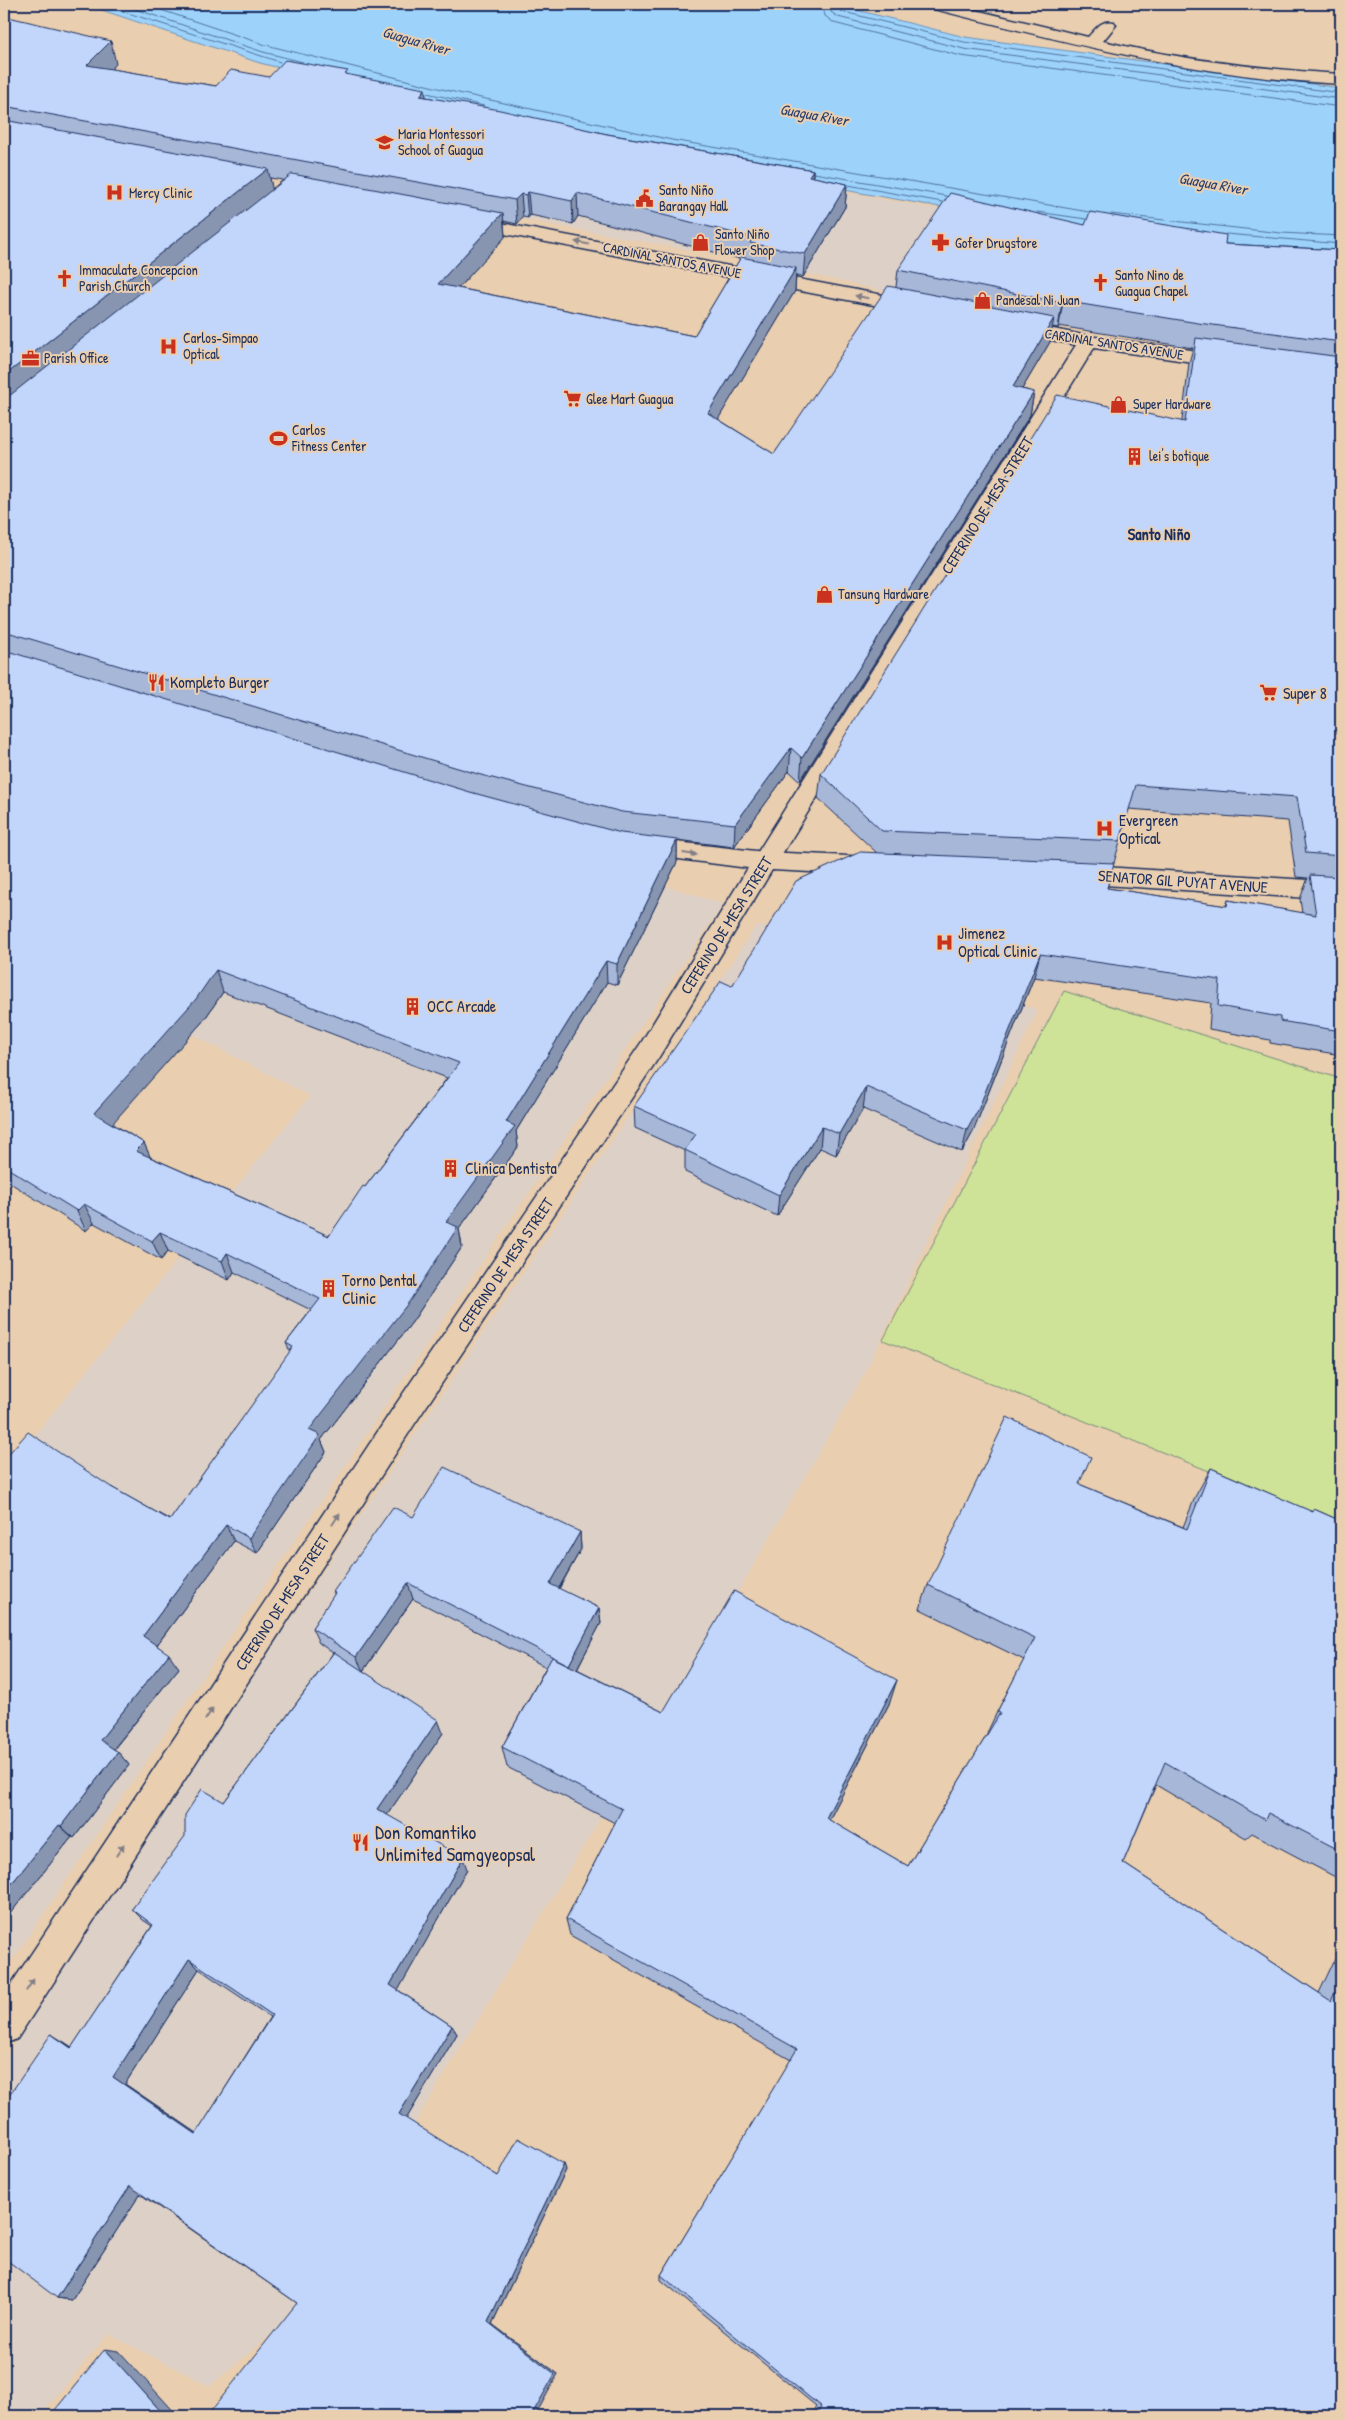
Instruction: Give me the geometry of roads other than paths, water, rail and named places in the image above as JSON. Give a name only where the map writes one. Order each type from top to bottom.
[{"type":"street","points":[[932,4],[1126,52],[1219,69],[1341,79]]},
{"type":"street","points":[[992,4],[1085,25],[1097,27],[1108,25],[1092,43]]},
{"type":"street","name":"CARDINAL SANTOS AVENUE","points":[[454,220],[936,312]]},
{"type":"street","name":"CARDINAL SANTOS AVENUE","points":[[993,323],[1088,342],[1244,363]]},
{"type":"street","name":"CEFERINO DE MESA STREET","points":[[4,2026],[402,1419],[650,1050],[1088,342]]},
{"type":"street","points":[[622,844],[765,862],[889,867]]},
{"type":"street","name":"SENATOR GIL PUYAT AVENUE","points":[[1054,874],[1161,878],[1341,891]]},
{"type":"water","name":"Guagua River","points":[[84,4],[832,4],[965,37],[1341,88],[1341,255],[1279,252],[1053,227],[669,159],[450,110],[260,63]]},
{"type":"place","name":"Maria Montessori School of Guagua","points":[[384,142]]},
{"type":"place","name":"Mercy Clinic","points":[[115,193]]},
{"type":"place","name":"Santo Niño Barangay Hall","points":[[645,198]]},
{"type":"place","name":"Santo Niño Flower Shop","points":[[701,242]]},
{"type":"place","name":"Gofer Drugstore","points":[[941,243]]},
{"type":"place","name":"Immaculate Concepcion Parish Church","points":[[65,278]]},
{"type":"place","name":"Santo Nino de Guagua Chapel","points":[[1101,283]]},
{"type":"place","name":"Pandesal Ni Juan","points":[[982,300]]},
{"type":"place","name":"Carlos-Simpao Optical","points":[[169,346]]},
{"type":"place","name":"Parish Office","points":[[30,358]]},
{"type":"place","name":"Glee Mart Guagua","points":[[572,399]]},
{"type":"place","name":"Super Hardware","points":[[1119,404]]},
{"type":"place","name":"Carlos Fitness Center","points":[[278,438]]},
{"type":"place","name":"lei's botique","points":[[1135,456]]},
{"type":"place","name":"Tansung Hardware","points":[[824,594]]},
{"type":"place","name":"Kompleto Burger","points":[[156,682]]},
{"type":"place","name":"Super 8","points":[[1269,693]]},
{"type":"place","name":"Evergreen Optical","points":[[1105,829]]},
{"type":"place","name":"Jimenez Optical Clinic","points":[[944,942]]},
{"type":"place","name":"OCC Arcade","points":[[413,1006]]},
{"type":"place","name":"Clinica Dentista","points":[[451,1168]]},
{"type":"place","name":"Torno Dental Clinic","points":[[328,1289]]},
{"type":"place","name":"Don Romantiko Unlimited Samgyeopsal","points":[[361,1843]]},
{"type":"district","name":"Santo Niño","points":[[1159,534]]}]
